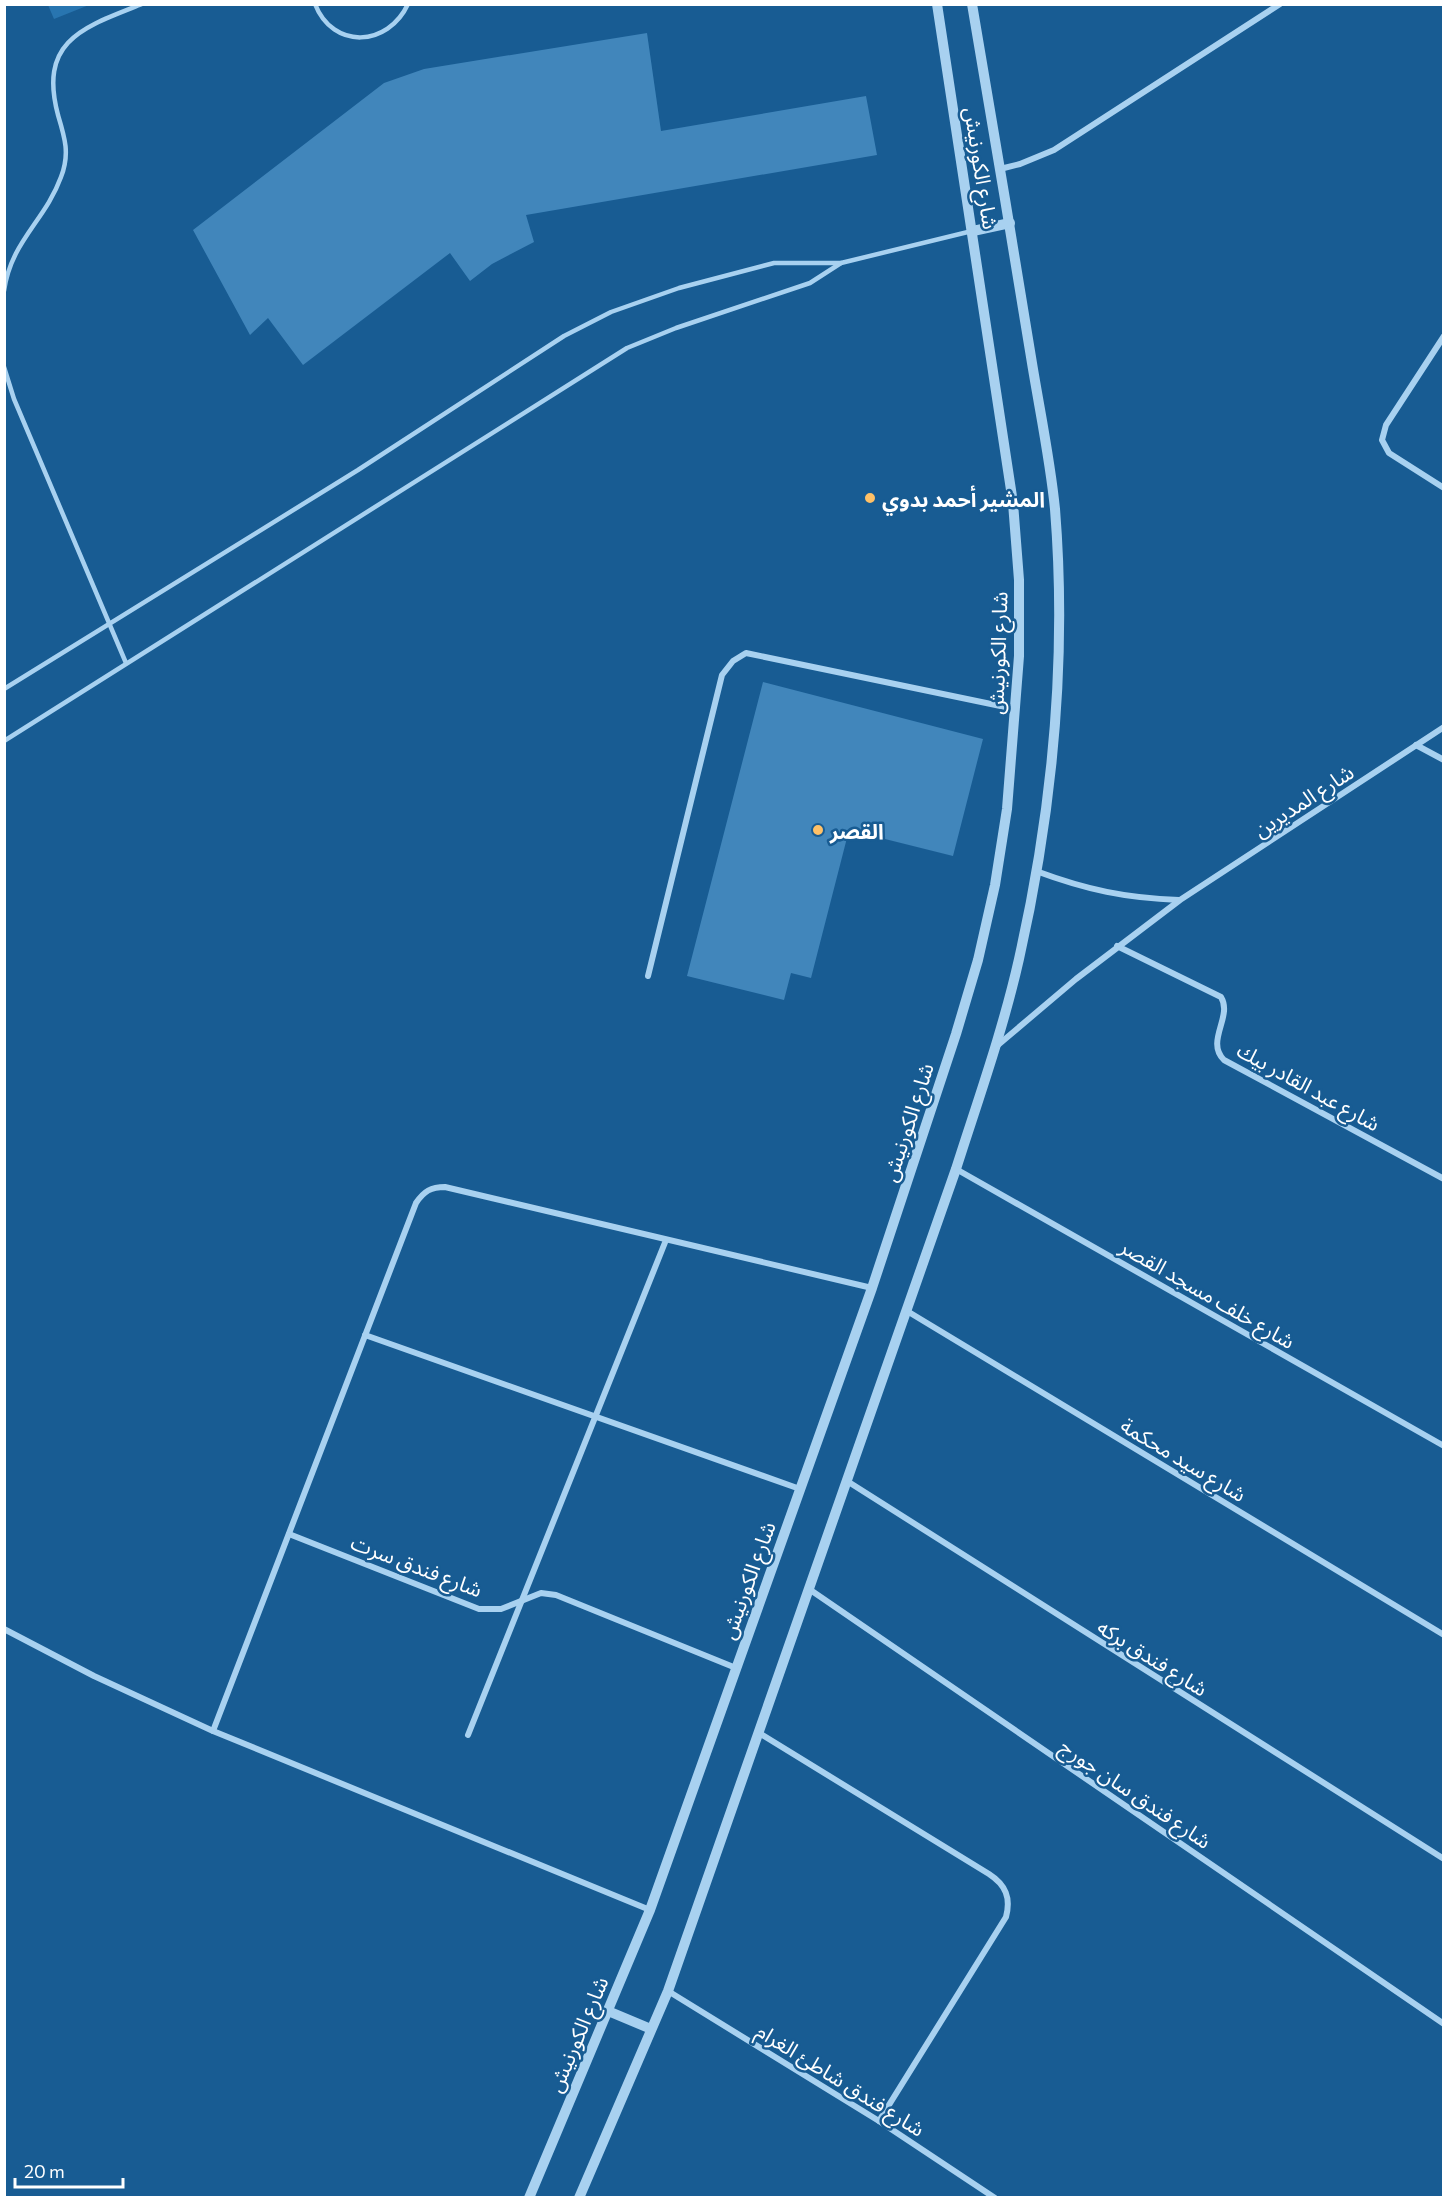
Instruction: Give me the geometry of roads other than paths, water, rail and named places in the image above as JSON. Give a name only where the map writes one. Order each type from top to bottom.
[{"type":"street","name":"شارع الكورنيش","points":[[530,2198],[650,1910],[872,1288],[956,1034],[978,960],[994,885],[1007,809],[1019,656],[1019,580],[1013,503],[937,4]]},
{"type":"street","name":"شارع الكورنيش","points":[[579,2198],[668,1991],[956,1170],[995,1048],[1018,960],[1036,871],[1054,726],[1058,653],[1054,508],[1010,223],[972,4]]},
{"type":"street","points":[[1000,169],[1020,164],[1054,150],[1280,4]]},
{"type":"street","points":[[973,231],[1010,223]]},
{"type":"street","points":[[1443,336],[1386,425],[1382,440],[1389,453],[1443,488]]},
{"type":"street","points":[[648,976],[722,675],[733,661],[746,653],[1015,709]]},
{"type":"street","name":"شارع المديرين","points":[[995,1048],[1117,946],[1180,900],[1443,727]]},
{"type":"street","points":[[1416,745],[1443,760]]},
{"type":"street","points":[[1036,871],[1105,893],[1180,900]]},
{"type":"street","name":"شارع عبد القادر بيك","points":[[1117,946],[1221,996],[1225,1010],[1216,1043],[1217,1050],[1224,1060],[1443,1179]]},
{"type":"street","name":"شارع خلف مسجد القصر","points":[[956,1170],[1443,1446]]},
{"type":"street","points":[[213,1731],[416,1203],[423,1192],[435,1187],[445,1187],[872,1288]]},
{"type":"street","points":[[468,1735],[666,1240]]},
{"type":"street","name":"شارع سيد محكمة","points":[[907,1311],[1443,1635]]},
{"type":"street","points":[[365,1335],[800,1489]]},
{"type":"street","name":"شارع فندق بركه","points":[[847,1482],[1443,1859]]},
{"type":"street","name":"شارع فندق سرت","points":[[289,1534],[479,1609],[501,1609],[541,1593],[556,1595],[736,1668]]},
{"type":"street","name":"شارع فندق سان جورج","points":[[809,1589],[1443,2024]]},
{"type":"street","points":[[4,1629],[94,1676],[213,1731],[650,1910]]},
{"type":"street","points":[[759,1733],[1000,1881],[1006,1892],[1009,1905],[1006,1917],[879,2121]]},
{"type":"street","name":"شارع فندق شاطئ الغرام","points":[[668,1991],[879,2121],[995,2198]]},
{"type":"street","points":[[608,2011],[651,2029]]},
{"type":"lane","points":[[4,291],[7,272],[23,238],[51,198],[67,160],[65,138],[53,95],[53,73],[61,51],[76,34],[96,22],[142,4]]},
{"type":"lane","points":[[315,4],[319,14],[330,27],[344,35],[360,38],[376,36],[390,28],[402,17],[408,4]]},
{"type":"lane","points":[[4,689],[358,470],[564,336],[611,312],[679,288],[774,263],[841,263],[973,231]]},
{"type":"lane","points":[[4,741],[627,348],[676,328],[810,283],[841,263]]},
{"type":"lane","points":[[4,367],[14,399],[126,663]]},
{"type":"place","name":"المشير أحمد بدوي","points":[[870,498]]},
{"type":"place","name":"القصر","points":[[818,830]]}]
